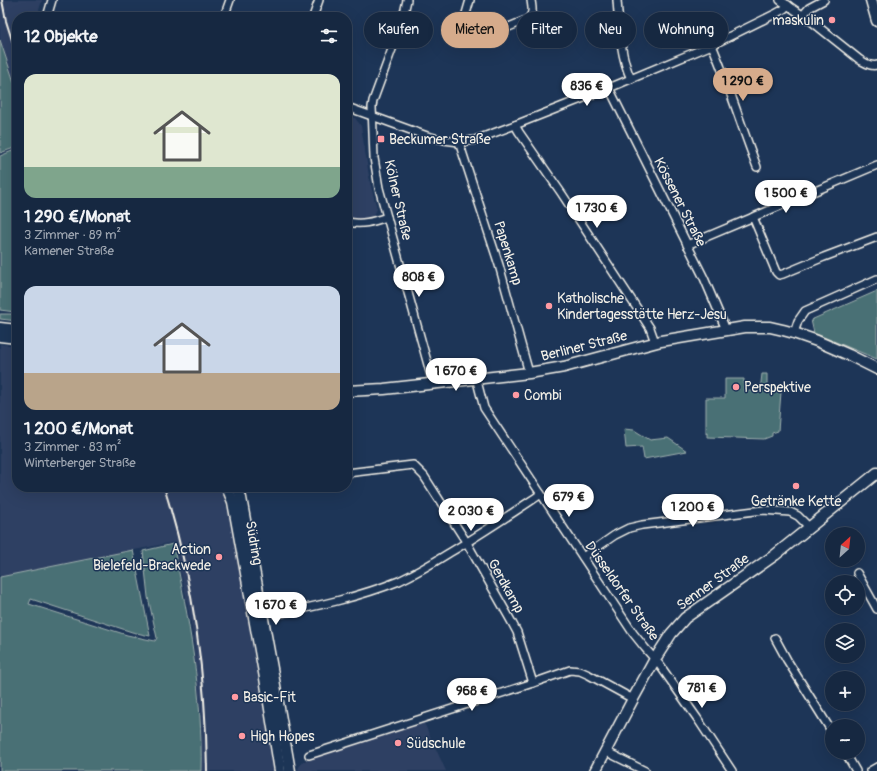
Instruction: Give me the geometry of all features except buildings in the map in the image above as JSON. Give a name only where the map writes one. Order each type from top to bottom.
[{"type":"street","points":[[48,12],[52,0]]},
{"type":"street","points":[[226,12],[230,0]]},
{"type":"street","points":[[315,12],[319,0]]},
{"type":"street","name":"Kölner Straße","points":[[407,0],[402,22],[375,94],[372,107],[372,116],[376,171],[387,217],[433,383]]},
{"type":"street","points":[[470,0],[458,41],[465,43],[473,42],[528,19],[532,16],[533,12],[532,0]]},
{"type":"street","points":[[616,0],[624,57],[631,78]]},
{"type":"street","points":[[780,0],[803,15],[860,60],[869,65],[877,65]]},
{"type":"street","points":[[803,15],[809,8],[824,0]]},
{"type":"street","points":[[871,0],[877,21]]},
{"type":"street","points":[[728,37],[775,14],[788,5]]},
{"type":"street","points":[[352,109],[427,136],[459,142],[475,140],[609,88],[705,48]]},
{"type":"street","points":[[713,48],[757,167]]},
{"type":"street","name":"Kössener Straße","points":[[609,88],[704,278],[724,325],[724,330]]},
{"type":"street","points":[[515,125],[650,328],[655,342]]},
{"type":"street","name":"Papenkamp","points":[[459,142],[499,265],[529,373]]},
{"type":"street","points":[[687,245],[877,165]]},
{"type":"street","points":[[352,223],[359,224],[374,222],[387,217]]},
{"type":"street","points":[[753,217],[776,272],[779,275],[877,237]]},
{"type":"street","points":[[794,333],[798,321],[805,311],[877,280]]},
{"type":"street","name":"Berliner Straße","points":[[352,391],[384,389],[529,373],[564,367],[655,342],[745,327],[770,327],[794,333],[816,341],[874,367]]},
{"type":"street","points":[[0,328],[12,329]]},
{"type":"street","points":[[0,336],[12,337]]},
{"type":"street","name":"Düsseldorfer Straße","points":[[477,379],[484,408],[633,633],[655,659],[732,771]]},
{"type":"street","name":"Gerdkamp","points":[[352,472],[413,466],[424,476],[467,543],[517,632],[533,683]]},
{"type":"street","name":"Senner Straße","points":[[595,771],[655,659],[685,618],[775,555],[877,473]]},
{"type":"street","name":"Südring","points":[[229,492],[233,502],[236,518],[280,771]]},
{"type":"street","name":"Südring","points":[[239,492],[290,771]]},
{"type":"street","points":[[276,614],[333,602],[368,592],[400,580],[430,565],[467,543],[541,494]]},
{"type":"street","points":[[583,557],[615,535],[629,528],[642,525],[763,510],[790,512],[798,516],[810,528]]},
{"type":"street","points":[[857,573],[877,609]]},
{"type":"street","points":[[775,638],[825,721]]},
{"type":"street","points":[[309,755],[570,670],[580,671],[589,675],[633,699]]},
{"type":"street","points":[[605,751],[645,771]]},
{"type":"street","points":[[849,759],[856,771]]},
{"type":"street","points":[[870,771],[877,767]]},
{"type":"shaded area","points":[[0,0],[42,0],[38,12],[12,12],[12,76],[0,40]]},
{"type":"shaded area","points":[[352,117],[355,118],[361,126],[370,183],[377,209],[374,215],[361,220],[352,219]]},
{"type":"shaded area","points":[[0,344],[12,345],[12,492],[222,492],[232,528],[274,771],[202,771],[201,712],[193,635],[174,542],[0,577]]},
{"type":"shaded area","name":"Südschule","points":[[424,723],[446,771],[299,771],[298,769],[302,762]]},
{"type":"green space","points":[[0,40],[12,76],[12,149],[0,153]]},
{"type":"green space","points":[[12,151],[12,312],[0,310],[0,156]]},
{"type":"green space","points":[[877,291],[877,359],[814,333],[811,320]]},
{"type":"green space","points":[[0,314],[12,314],[12,320],[0,319]]},
{"type":"green space","points":[[762,374],[767,374],[767,391],[781,392],[778,431],[772,433],[772,436],[764,439],[707,437],[706,398],[725,398],[725,379],[744,379],[744,391],[760,391]]},
{"type":"green space","points":[[624,429],[634,430],[650,440],[668,438],[687,451],[644,459],[642,447],[626,448]]},
{"type":"green space","points":[[173,544],[194,657],[200,714],[201,771],[0,771],[0,577],[133,550],[150,636],[132,632],[31,599],[29,604],[127,635],[155,641],[157,638],[148,597],[143,551]]},
{"type":"railway","points":[[2,0],[6,21],[12,40]]},
{"type":"railway","points":[[165,492],[183,557],[196,628],[204,699],[207,771]]},
{"type":"place","name":"maskulin","points":[[832,20]]},
{"type":"place","name":"Beckumer Straße","points":[[381,139]]},
{"type":"place","name":"Katholische Kindertagesstätte Herz-Jesu","points":[[549,306]]},
{"type":"place","name":"Perspektive","points":[[736,387]]},
{"type":"place","name":"Combi","points":[[516,395]]},
{"type":"place","name":"Getränke Kette","points":[[796,486]]},
{"type":"place","name":"Action Bielefeld-Brackwede","points":[[219,557]]},
{"type":"place","name":"Basic-Fit","points":[[235,697]]},
{"type":"place","name":"High Hopes","points":[[242,736]]},
{"type":"place","name":"Südschule","points":[[398,743]]}]
